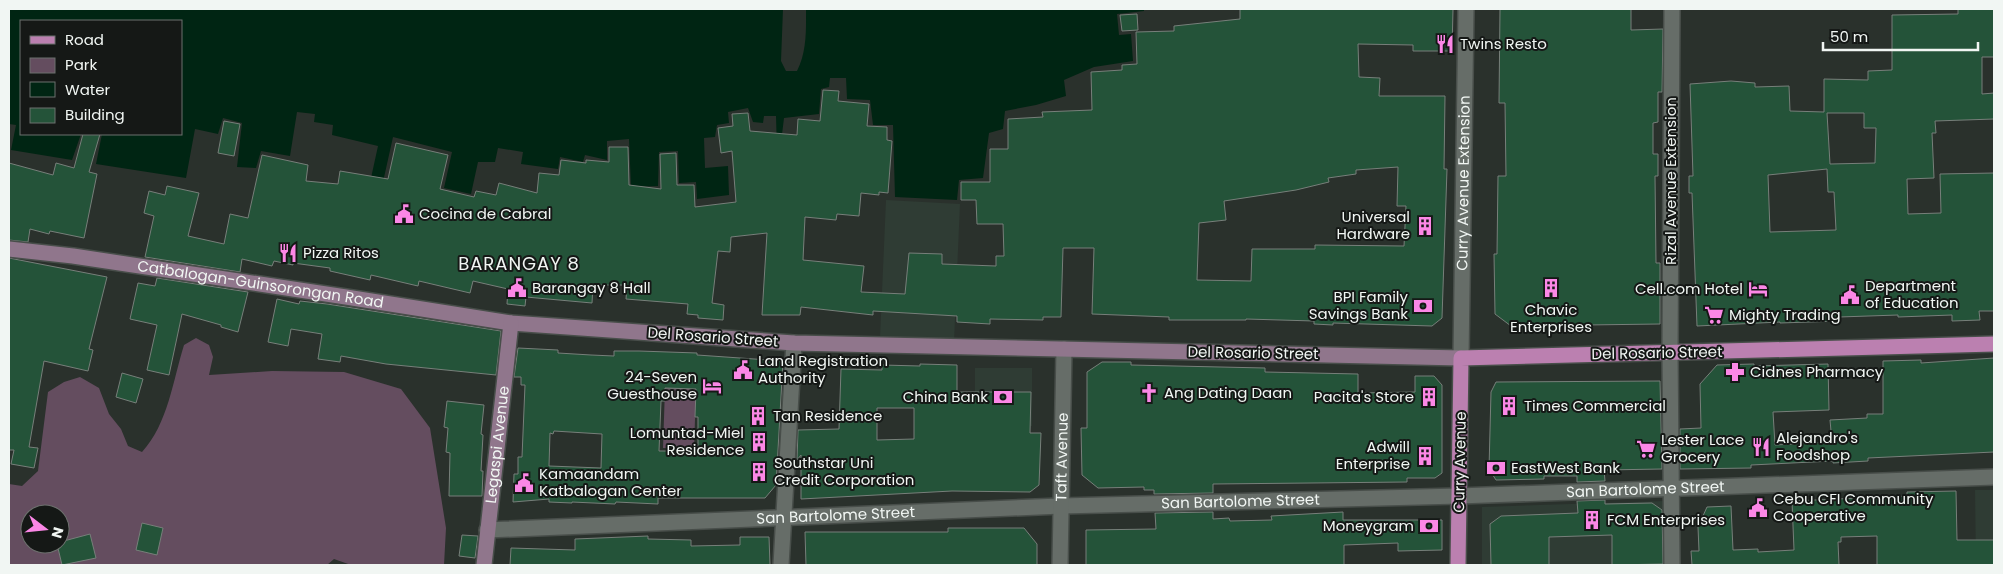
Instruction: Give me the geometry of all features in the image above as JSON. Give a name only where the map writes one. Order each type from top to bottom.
[{"type":"main road","name":"Del Rosario Street","points":[[1462,358],[1994,344]]},
{"type":"main road","name":"Curry Avenue","points":[[1458,565],[1462,358]]},
{"type":"street","name":"Curry Avenue Extension","points":[[1462,358],[1466,9]]},
{"type":"street","name":"Rizal Avenue Extension","points":[[1672,9],[1670,353],[1672,565]]},
{"type":"street","name":"Catbalogan-Guinsorongan Road","points":[[9,248],[346,297],[511,324]]},
{"type":"street","name":"Del Rosario Street","points":[[511,324],[794,343],[1462,358]]},
{"type":"street","name":"Legaspi Avenue","points":[[484,565],[511,324]]},
{"type":"street","points":[[781,565],[794,343]]},
{"type":"street","name":"Taft Avenue","points":[[1060,565],[1064,349]]},
{"type":"street","name":"San Bartolome Street","points":[[487,530],[1061,506],[1459,496],[1994,477]]},
{"type":"shaded area","points":[[886,200],[960,204],[954,342],[880,338]]},
{"type":"shaded area","name":"China Bank","points":[[975,368],[1032,368],[1032,426],[975,426]]},
{"type":"shaded area","points":[[1975,490],[1994,490],[1994,565],[1976,565]]},
{"type":"shaded area","points":[[1665,501],[1665,565],[1482,565],[1482,507]]},
{"type":"green space","points":[[196,338],[209,345],[213,357],[209,375],[272,371],[344,372],[401,389],[430,428],[446,528],[444,565],[351,565],[334,559],[327,565],[9,565],[9,484],[22,486],[38,471],[48,392],[64,382],[80,377],[99,388],[109,414],[121,429],[128,446],[142,452],[158,428],[169,401],[184,345]]},
{"type":"green space","points":[[665,388],[696,389],[694,449],[663,448]]},
{"type":"water","points":[[9,9],[783,9],[781,61],[786,71],[797,71],[803,56],[806,9],[1144,9],[1144,11],[1117,14],[1119,35],[1131,34],[1133,61],[1094,67],[1064,80],[1066,96],[1036,105],[1005,111],[1003,129],[989,133],[983,178],[959,180],[957,200],[895,197],[893,125],[873,125],[870,100],[847,99],[846,78],[830,78],[829,87],[821,89],[819,114],[784,118],[780,151],[777,152],[776,116],[764,116],[763,123],[753,122],[748,108],[728,112],[729,123],[717,125],[715,137],[704,138],[705,168],[728,166],[729,195],[697,199],[696,182],[679,183],[678,151],[659,152],[658,186],[631,187],[629,139],[607,141],[607,160],[585,155],[583,162],[560,157],[558,169],[521,164],[523,152],[498,148],[495,162],[478,162],[471,194],[444,188],[452,152],[393,137],[383,182],[371,178],[378,146],[332,135],[333,125],[314,122],[315,114],[297,112],[290,156],[261,151],[256,168],[237,167],[242,123],[223,118],[218,134],[195,129],[186,178],[96,164],[102,135],[182,135],[182,20],[20,20],[20,135],[81,135],[72,160],[11,150],[16,125],[9,124]]},
{"type":"building","points":[[1240,9],[1453,9],[1452,51],[1413,51],[1413,45],[1358,44],[1359,77],[1380,78],[1379,96],[1445,96],[1444,169],[1447,169],[1442,318],[1432,326],[1333,323],[1333,325],[1314,324],[1314,321],[1246,319],[1169,320],[1169,317],[1092,314],[1094,248],[1063,248],[1061,317],[1043,317],[1043,320],[990,319],[990,324],[957,322],[957,316],[873,311],[873,315],[801,307],[800,315],[762,315],[767,233],[731,237],[730,252],[718,251],[712,303],[724,305],[723,320],[698,318],[698,315],[687,314],[688,304],[626,299],[627,285],[593,285],[592,303],[526,297],[525,306],[507,304],[508,289],[473,281],[470,293],[419,281],[418,286],[371,275],[370,280],[330,271],[330,268],[293,263],[293,265],[274,261],[272,266],[242,259],[240,272],[145,257],[154,216],[144,213],[149,191],[165,195],[167,186],[199,193],[188,236],[224,244],[230,214],[248,218],[262,155],[308,165],[306,181],[338,184],[340,171],[388,179],[396,143],[448,155],[440,189],[474,197],[476,191],[496,195],[499,183],[537,193],[539,173],[559,175],[561,160],[586,163],[586,160],[609,162],[609,147],[628,147],[629,185],[661,189],[660,154],[676,153],[677,185],[694,185],[695,207],[736,202],[732,151],[721,153],[718,128],[733,126],[732,114],[748,113],[750,131],[797,135],[798,119],[820,121],[823,90],[839,91],[838,101],[869,104],[867,126],[887,127],[887,140],[892,141],[888,193],[879,192],[879,195],[861,193],[859,216],[837,214],[836,220],[805,217],[803,260],[864,266],[861,292],[905,294],[909,253],[942,254],[942,264],[996,266],[996,256],[1004,256],[1003,224],[977,224],[976,200],[961,200],[961,182],[990,182],[990,149],[1008,149],[1008,119],[1043,117],[1042,112],[1092,110],[1091,72],[1122,70],[1122,65],[1137,64],[1136,32],[1174,31],[1174,26],[1240,19]],"holes":[[[1398,167],[1397,206],[1406,206],[1404,246],[1315,245],[1315,249],[1252,249],[1251,281],[1197,280],[1199,223],[1226,220],[1224,201],[1296,190],[1329,182],[1328,178],[1356,174],[1356,170]]]},
{"type":"building","points":[[1500,9],[1631,9],[1631,30],[1663,29],[1662,92],[1658,92],[1658,122],[1653,123],[1653,154],[1658,154],[1658,176],[1655,176],[1656,263],[1660,263],[1660,324],[1511,326],[1495,314],[1494,254],[1497,254],[1498,176],[1506,176],[1505,103],[1499,103]]},
{"type":"building","points":[[1958,9],[1994,9],[1994,57],[1982,57],[1982,94],[1994,93],[1994,119],[1935,121],[1936,133],[1932,133],[1934,178],[1907,179],[1908,214],[1941,213],[1940,174],[1994,173],[1994,311],[1979,311],[1980,320],[1952,321],[1952,315],[1898,317],[1898,315],[1839,317],[1839,321],[1697,326],[1692,193],[1689,193],[1689,176],[1693,176],[1690,84],[1731,81],[1755,83],[1755,87],[1789,86],[1790,111],[1824,112],[1824,79],[1868,80],[1868,71],[1892,70],[1892,15],[1958,14]],"holes":[[[1827,113],[1864,113],[1864,128],[1876,128],[1875,163],[1830,164]],[[1827,169],[1828,192],[1834,192],[1836,230],[1770,232],[1768,175]]]},
{"type":"building","points":[[1137,14],[1138,30],[1122,31],[1120,15]]},
{"type":"building","points":[[224,121],[240,124],[234,156],[218,153]]},
{"type":"building","points":[[83,135],[100,135],[89,172],[97,174],[84,238],[50,231],[49,234],[30,229],[28,242],[9,240],[9,163],[53,175],[56,163],[74,168]]},
{"type":"building","points":[[9,258],[107,277],[89,349],[93,350],[88,371],[44,361],[29,447],[38,448],[34,468],[11,464],[14,450],[9,450]]},
{"type":"building","points":[[157,278],[248,292],[238,332],[182,314],[169,375],[147,370],[157,325],[130,319],[138,283],[155,286]]},
{"type":"building","points":[[277,299],[299,304],[300,301],[327,304],[501,331],[496,375],[386,364],[341,356],[340,362],[318,359],[322,334],[291,329],[288,346],[268,342]]},
{"type":"building","points":[[518,348],[558,350],[558,353],[614,356],[614,351],[697,353],[697,355],[783,361],[776,485],[765,498],[658,498],[658,504],[549,502],[549,499],[513,502],[514,474],[518,474],[518,457],[522,457],[525,385],[521,385],[521,377],[514,377]],"holes":[[[665,388],[696,389],[695,417],[698,417],[698,451],[659,451],[661,401],[665,401]],[[554,431],[602,434],[601,468],[549,466],[550,433],[553,434]]]},
{"type":"building","points":[[1994,358],[1994,452],[1868,458],[1868,461],[1833,463],[1833,461],[1751,465],[1751,468],[1680,469],[1680,429],[1701,428],[1700,384],[1717,365],[1828,364],[1829,410],[1773,412],[1775,445],[1832,442],[1830,420],[1867,418],[1867,414],[1883,414],[1883,361],[1921,360],[1921,363]]},
{"type":"building","points":[[1102,362],[1131,362],[1131,365],[1265,368],[1265,372],[1358,374],[1358,393],[1415,392],[1415,376],[1434,376],[1442,385],[1442,473],[1435,478],[1407,478],[1407,482],[1213,484],[1213,493],[1154,494],[1154,490],[1144,490],[1144,487],[1098,488],[1082,475],[1081,428],[1087,428],[1087,372]]},
{"type":"building","points":[[920,364],[957,365],[957,392],[1031,392],[1030,433],[1041,433],[1039,485],[1030,492],[952,491],[801,499],[801,455],[797,460],[798,430],[839,429],[841,369],[882,370],[882,365],[920,366]],"holes":[[[877,408],[914,408],[914,439],[877,440]]]},
{"type":"building","points":[[122,373],[143,379],[136,403],[116,397]]},
{"type":"building","points":[[1660,381],[1662,469],[1604,470],[1605,481],[1577,482],[1577,476],[1544,476],[1544,479],[1496,480],[1489,469],[1491,392],[1496,382]]},
{"type":"building","points":[[447,401],[484,405],[481,434],[483,435],[482,496],[449,496],[450,453],[446,452],[448,428],[444,427]]},
{"type":"building","points":[[1956,491],[1957,540],[1994,540],[1994,565],[1877,565],[1877,536],[1841,537],[1841,542],[1838,542],[1839,565],[1692,565],[1691,551],[1699,551],[1698,527],[1707,507],[1731,506],[1733,550],[1758,549],[1758,552],[1794,550],[1792,501],[1907,496],[1907,492]]},
{"type":"building","points":[[1605,500],[1605,504],[1652,503],[1662,510],[1663,564],[1612,565],[1612,535],[1549,537],[1549,565],[1491,565],[1490,524],[1501,516],[1578,513],[1577,501]]},
{"type":"building","points":[[1213,512],[1213,519],[1229,518],[1230,521],[1272,520],[1271,516],[1343,512],[1343,520],[1442,520],[1442,550],[1398,551],[1398,543],[1344,545],[1344,565],[1086,565],[1086,530],[1156,529],[1155,513]]},
{"type":"building","points":[[142,523],[163,528],[157,555],[136,550]]},
{"type":"building","points":[[948,528],[1024,528],[1037,544],[1037,565],[806,565],[805,532],[948,532]]},
{"type":"building","points":[[90,534],[96,558],[62,565],[59,554],[70,554],[70,539]]},
{"type":"building","points":[[462,535],[478,536],[475,558],[459,556]]},
{"type":"building","points":[[648,536],[648,539],[691,540],[691,546],[740,545],[740,537],[769,537],[770,565],[510,565],[511,548],[575,550],[575,539]]},
{"type":"place","name":"Twins Resto","points":[[1445,44]]},
{"type":"place","name":"Cocina de Cabral","points":[[404,214]]},
{"type":"place","name":"Universal Hardware","points":[[1425,226]]},
{"type":"place","name":"Pizza Ritos","points":[[288,253]]},
{"type":"place","name":"Barangay 8 Hall","points":[[517,288]]},
{"type":"place","name":"Chavic Enterprises","points":[[1551,288]]},
{"type":"place","name":"Cell.com Hotel","points":[[1758,289]]},
{"type":"place","name":"Department of Education","points":[[1850,295]]},
{"type":"place","name":"BPI Family Savings Bank","points":[[1423,306]]},
{"type":"place","name":"Mighty Trading","points":[[1714,315]]},
{"type":"place","name":"Land Registration Authority","points":[[743,370]]},
{"type":"place","name":"Cidnes Pharmacy","points":[[1735,372]]},
{"type":"place","name":"24-Seven Guesthouse","points":[[712,386]]},
{"type":"place","name":"Ang Dating Daan","points":[[1149,393]]},
{"type":"place","name":"China Bank","points":[[1003,397]]},
{"type":"place","name":"Pacita's Store","points":[[1429,397]]},
{"type":"place","name":"Times Commercial","points":[[1509,406]]},
{"type":"place","name":"Tan Residence","points":[[758,416]]},
{"type":"place","name":"Lomuntad-Miel Residence","points":[[759,442]]},
{"type":"place","name":"Alejandro's Foodshop","points":[[1761,447]]},
{"type":"place","name":"Lester Lace Grocery","points":[[1646,449]]},
{"type":"place","name":"Adwill Enterprise","points":[[1425,456]]},
{"type":"place","name":"EastWest Bank","points":[[1496,468]]},
{"type":"place","name":"Southstar Uni Credit Corporation","points":[[759,472]]},
{"type":"place","name":"Kamaandam Katbalogan Center","points":[[524,483]]},
{"type":"place","name":"Cebu CFI Community Cooperative","points":[[1758,508]]},
{"type":"place","name":"FCM Enterprises","points":[[1592,520]]},
{"type":"place","name":"Moneygram","points":[[1429,526]]},
{"type":"district","name":"BARANGAY 8","points":[[519,264]]}]
